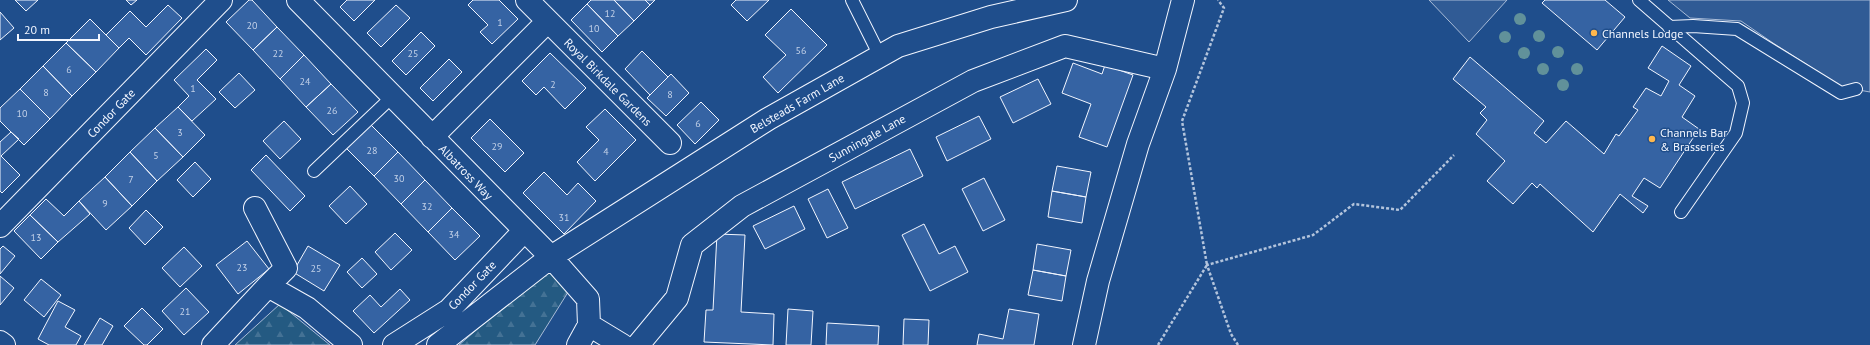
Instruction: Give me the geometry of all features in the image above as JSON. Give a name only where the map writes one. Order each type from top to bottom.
[{"type":"street","name":"Condor Gate","points":[[0,226],[221,0]]},
{"type":"street","name":"Albatross Way","points":[[298,0],[551,257],[588,299],[589,325]]},
{"type":"street","name":"Royal Birkdale Gardens","points":[[527,0],[547,22],[670,143]]},
{"type":"street","name":"Belsteads Farm Lane","points":[[551,257],[768,119],[898,46],[991,16],[1066,0]]},
{"type":"street","points":[[1084,345],[1098,281],[1138,144],[1165,70],[1183,0]]},
{"type":"street","points":[[432,136],[547,22]]},
{"type":"street","name":"Sunningale Lane","points":[[638,345],[677,298],[692,245],[742,206],[973,81],[1065,46],[1165,70]]},
{"type":"street","points":[[213,345],[286,268],[254,208]]},
{"type":"street","name":"Condor Gate","points":[[394,345],[449,310],[524,231]]},
{"type":"street","name":"Condor Gate","points":[[438,345],[551,257]]},
{"type":"street","points":[[268,286],[307,308],[351,345]]},
{"type":"street","points":[[578,345],[589,325],[622,345]]},
{"type":"street","points":[[0,342],[4,345]]},
{"type":"lane","points":[[852,0],[880,56]]},
{"type":"lane","points":[[1639,0],[1738,86],[1743,103],[1736,133],[1681,212]]},
{"type":"lane","points":[[1669,27],[1696,22],[1738,29],[1771,46],[1830,83],[1842,93],[1856,89]]},
{"type":"lane","points":[[314,171],[393,96]]},
{"type":"path","points":[[1218,0],[1224,8],[1182,121],[1207,265],[1231,334],[1238,345]]},
{"type":"path","points":[[1158,345],[1207,265],[1313,234],[1354,204],[1400,210],[1454,155]]},
{"type":"green space","points":[[550,266],[570,289],[535,345],[459,345]]},
{"type":"green space","points":[[280,304],[330,345],[235,345]]},
{"type":"shaded area","points":[[1429,0],[1507,0],[1469,42]]},
{"type":"shaded area","points":[[1668,0],[1870,0],[1870,92],[1842,87],[1741,21],[1690,18]]},
{"type":"building","points":[[15,0],[38,0],[26,11]]},
{"type":"building","points":[[126,0],[137,0],[131,5]]},
{"type":"building","points":[[249,0],[252,0],[277,27],[253,50],[226,22]]},
{"type":"building","points":[[347,0],[375,0],[354,21],[340,7]]},
{"type":"building","points":[[473,0],[499,0],[518,19],[492,44],[480,32],[488,25],[468,5]]},
{"type":"building","points":[[591,0],[614,0],[634,21],[618,36],[587,4]]},
{"type":"building","points":[[614,0],[645,0],[650,5],[634,21]]},
{"type":"building","points":[[645,0],[655,0],[650,5]]},
{"type":"building","points":[[736,0],[769,0],[747,21],[731,5]]},
{"type":"building","name":"Channels Lodge","points":[[1545,0],[1605,0],[1625,17],[1597,50],[1542,3]]},
{"type":"building","points":[[587,4],[618,36],[602,52],[571,20]]},
{"type":"building","points":[[168,5],[182,18],[146,55],[129,38],[119,48],[106,35],[130,11],[146,27]]},
{"type":"building","points":[[396,5],[410,18],[381,47],[367,33]]},
{"type":"building","points":[[791,9],[827,45],[778,93],[763,77],[786,55],[765,35]]},
{"type":"building","points":[[0,12],[14,28],[0,40]]},
{"type":"building","points":[[90,19],[119,48],[96,72],[66,43]]},
{"type":"building","points":[[277,27],[304,55],[280,79],[253,50]]},
{"type":"building","points":[[421,32],[435,46],[406,75],[392,61]]},
{"type":"building","points":[[66,43],[96,72],[72,96],[43,66]]},
{"type":"building","name":"Channels Bar & Brasseries","points":[[1662,46],[1691,66],[1679,85],[1695,96],[1682,117],[1699,129],[1660,188],[1644,178],[1632,196],[1648,206],[1643,213],[1620,194],[1593,232],[1540,184],[1537,188],[1532,183],[1513,204],[1487,181],[1505,161],[1476,134],[1487,120],[1480,113],[1486,107],[1453,79],[1470,57],[1544,121],[1534,133],[1546,143],[1566,121],[1604,154],[1616,134],[1619,136],[1638,110],[1633,107],[1646,88],[1661,96],[1669,81],[1648,68]]},
{"type":"building","points":[[206,49],[217,60],[197,80],[216,99],[192,121],[178,107],[189,96],[174,80]]},
{"type":"building","points":[[642,51],[668,77],[650,95],[625,69]]},
{"type":"building","points":[[550,53],[586,88],[565,109],[544,87],[536,95],[522,81]]},
{"type":"building","points":[[304,55],[331,84],[306,107],[280,79]]},
{"type":"building","points":[[449,59],[462,72],[433,101],[420,88]]},
{"type":"building","points":[[1073,63],[1102,74],[1105,65],[1133,75],[1107,147],[1079,137],[1091,104],[1062,93]]},
{"type":"building","points":[[43,66],[72,96],[50,119],[20,89]]},
{"type":"building","points":[[239,73],[255,90],[235,108],[219,92]]},
{"type":"building","points":[[671,74],[689,93],[666,116],[647,98]]},
{"type":"building","points":[[1038,79],[1051,104],[1013,123],[1000,97]]},
{"type":"building","points":[[331,84],[358,112],[333,135],[306,107]]},
{"type":"building","points":[[20,89],[50,119],[24,145],[0,121],[0,108]]},
{"type":"building","points":[[701,102],[719,120],[695,144],[677,125]]},
{"type":"building","points":[[178,107],[205,135],[183,157],[155,128]]},
{"type":"building","points":[[605,109],[636,140],[595,181],[577,162],[599,140],[586,127]]},
{"type":"building","points":[[979,116],[991,139],[947,161],[936,137]]},
{"type":"building","points":[[490,119],[524,153],[505,172],[471,138]]},
{"type":"building","points":[[284,121],[301,139],[280,159],[263,141]]},
{"type":"building","points":[[370,124],[398,152],[374,176],[346,148]]},
{"type":"building","points":[[155,128],[183,157],[157,181],[130,152]]},
{"type":"building","points":[[11,132],[19,139],[1,156],[20,175],[2,193],[0,191],[0,142]]},
{"type":"building","points":[[910,149],[923,176],[855,209],[842,182]]},
{"type":"building","points":[[130,152],[157,181],[132,206],[105,177]]},
{"type":"building","points":[[398,152],[425,180],[401,204],[374,176]]},
{"type":"building","points":[[266,155],[305,196],[290,211],[251,170]]},
{"type":"building","points":[[195,162],[211,179],[193,197],[177,180]]},
{"type":"building","points":[[1057,166],[1091,172],[1086,197],[1052,191]]},
{"type":"building","points":[[544,172],[567,195],[578,183],[596,201],[564,234],[523,193]]},
{"type":"building","points":[[105,177],[132,206],[106,230],[79,201]]},
{"type":"building","points":[[984,178],[1005,220],[983,231],[962,189]]},
{"type":"building","points":[[425,180],[452,208],[428,232],[401,204]]},
{"type":"building","points":[[350,186],[367,204],[346,224],[329,206]]},
{"type":"building","points":[[828,189],[848,228],[827,238],[808,199]]},
{"type":"building","points":[[1052,191],[1086,197],[1082,223],[1048,217]]},
{"type":"building","points":[[46,199],[64,216],[79,201],[90,214],[58,242],[30,215]]},
{"type":"building","points":[[794,206],[805,229],[765,249],[753,226]]},
{"type":"building","points":[[452,208],[480,236],[455,260],[428,232]]},
{"type":"building","points":[[146,210],[163,227],[145,245],[129,228]]},
{"type":"building","points":[[30,215],[58,242],[41,259],[14,231]]},
{"type":"building","points":[[924,224],[939,254],[955,246],[968,272],[930,291],[902,235]]},
{"type":"building","points":[[395,233],[412,250],[391,270],[375,252]]},
{"type":"building","points":[[717,234],[745,235],[741,312],[774,314],[773,345],[704,342],[706,310],[713,310]]},
{"type":"building","points":[[247,241],[269,269],[238,294],[216,265]]},
{"type":"building","points":[[1037,244],[1071,250],[1066,276],[1033,270]]},
{"type":"building","points":[[3,246],[15,256],[0,274],[0,249]]},
{"type":"building","points":[[308,246],[340,265],[324,291],[293,272]]},
{"type":"building","points":[[184,247],[202,266],[180,287],[162,268]]},
{"type":"building","points":[[362,258],[377,274],[362,288],[347,272]]},
{"type":"building","points":[[1033,270],[1066,276],[1062,301],[1028,295]]},
{"type":"building","points":[[0,276],[14,288],[0,305]]},
{"type":"building","points":[[41,279],[61,295],[44,317],[24,300]]},
{"type":"building","points":[[186,288],[209,312],[184,335],[162,311]]},
{"type":"building","points":[[400,289],[410,300],[374,333],[353,311],[370,295],[381,307]]},
{"type":"building","points":[[58,301],[75,310],[65,327],[81,336],[76,345],[49,345],[38,339]]},
{"type":"building","points":[[142,308],[163,329],[147,345],[144,345],[124,326]]},
{"type":"building","points":[[788,309],[813,311],[811,345],[786,345]]},
{"type":"building","points":[[1009,309],[1039,314],[1034,345],[977,345],[979,334],[1003,339]]},
{"type":"building","points":[[100,318],[113,326],[102,345],[84,345]]},
{"type":"building","points":[[904,319],[929,320],[928,345],[903,345]]},
{"type":"building","points":[[827,323],[879,326],[878,345],[826,345]]},
{"type":"place","name":"Channels Lodge","points":[[1594,33]]},
{"type":"place","name":"Channels Bar & Brasseries","points":[[1652,139]]}]
